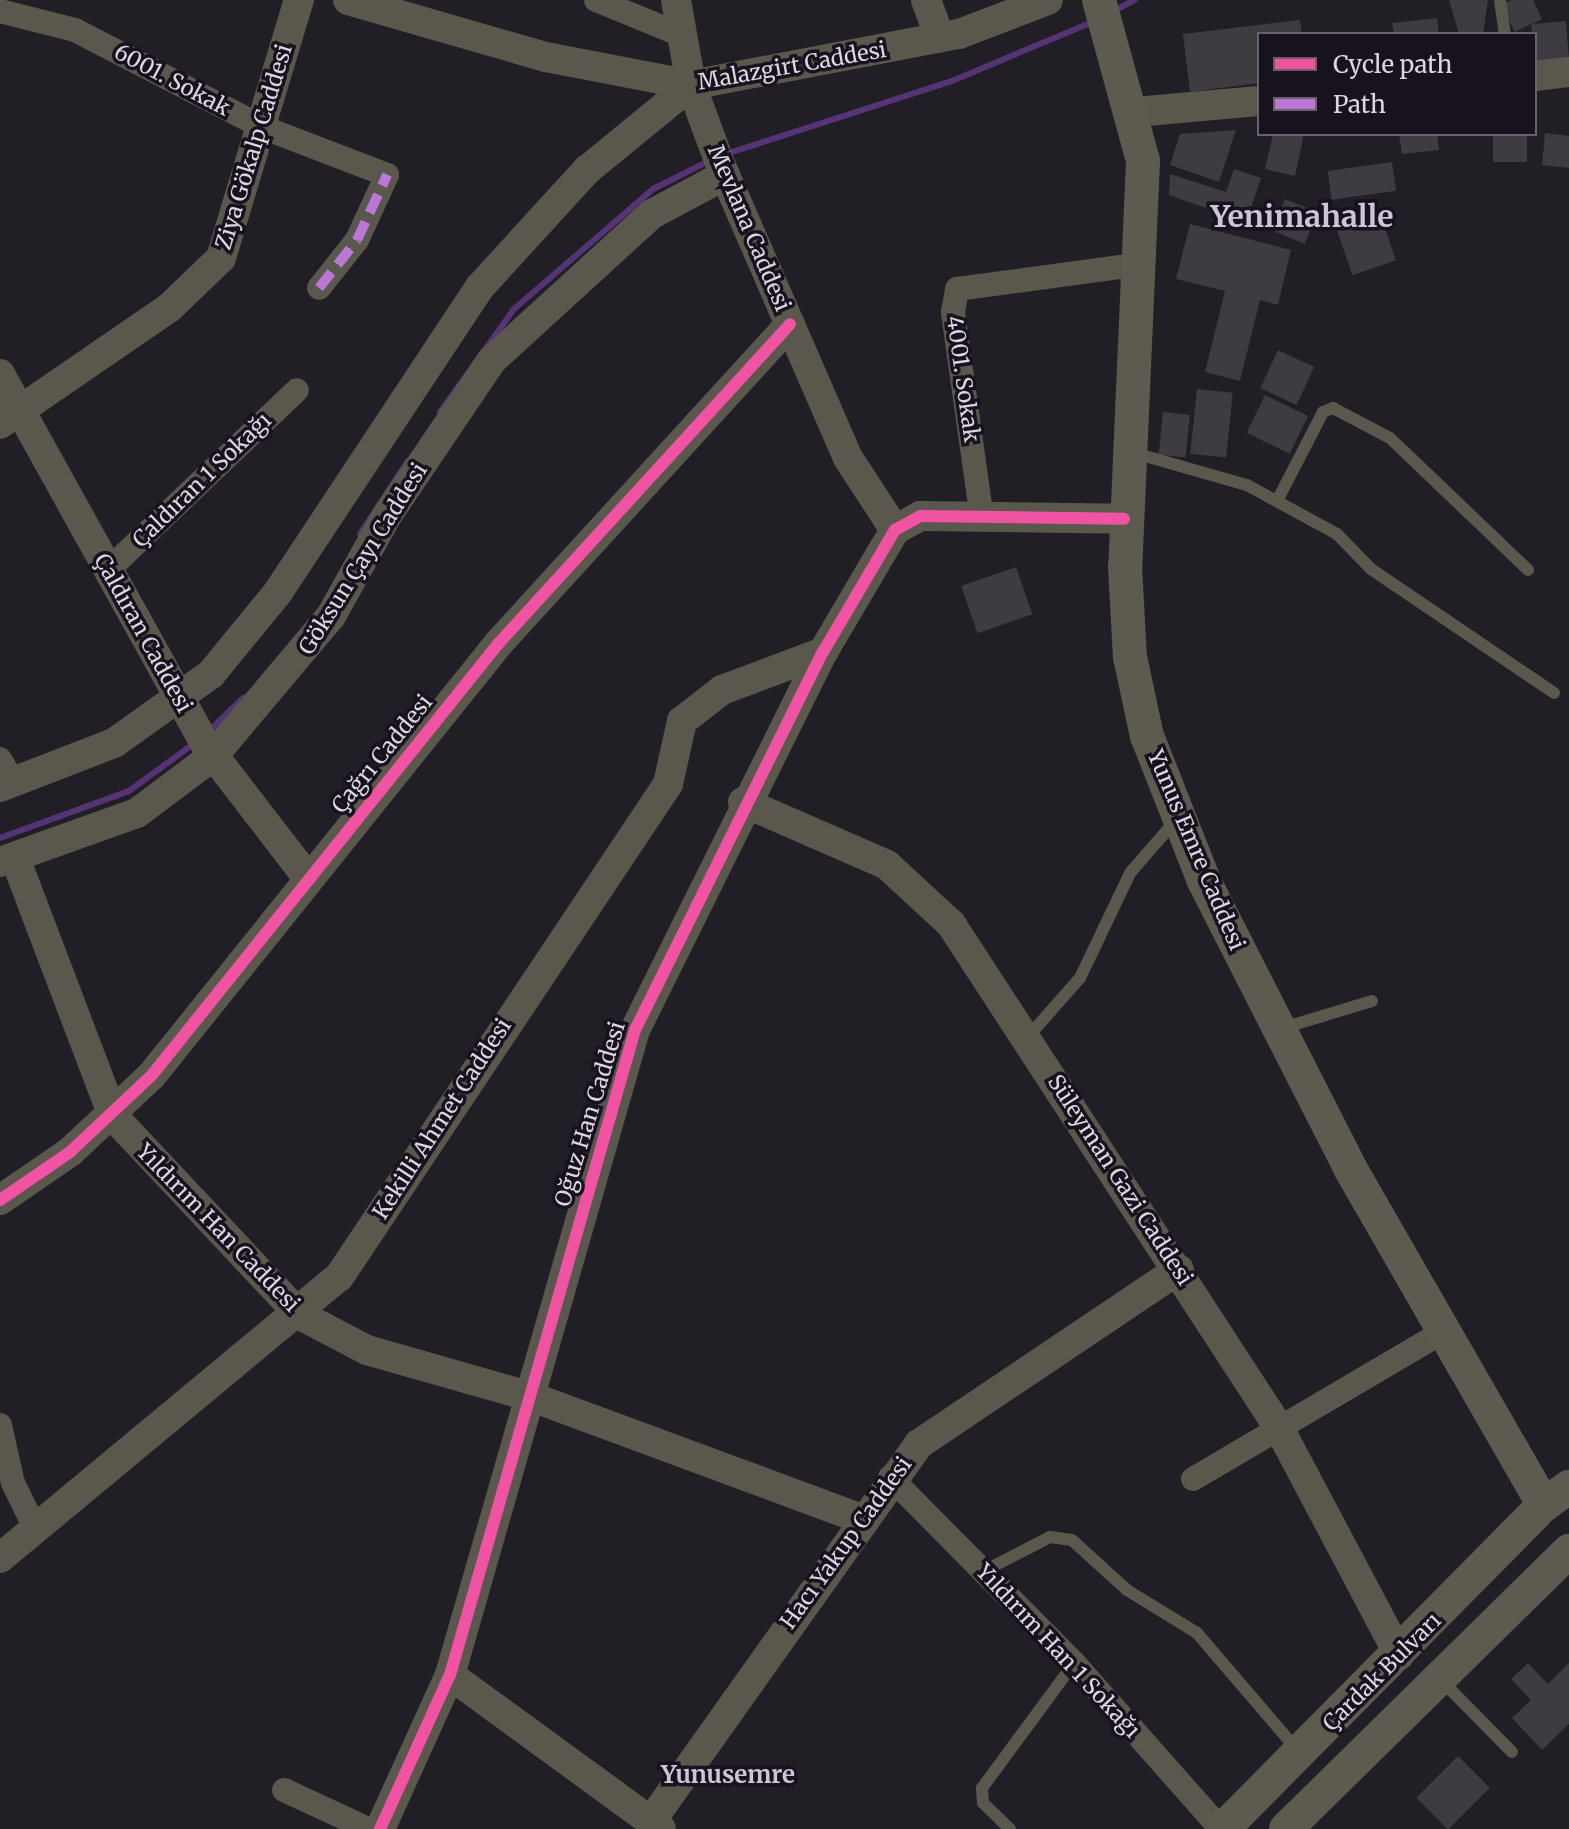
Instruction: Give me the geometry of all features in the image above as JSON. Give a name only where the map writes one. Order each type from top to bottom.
[{"type":"main road","name":"Yunus Emre Caddesi","points":[[1104,15],[1135,112],[1144,174],[1124,519],[1136,695],[1177,818],[1278,1029],[1443,1332],[1555,1502],[1532,1531],[1539,1545],[1569,1551]]},
{"type":"main road","name":"Çardak Bulvarı","points":[[1222,1829],[1555,1502]]},
{"type":"main road","name":"Çardak Bulvarı","points":[[1286,1829],[1569,1551]]},
{"type":"street","name":"Ziya Gökalp Caddesi","points":[[11,417],[209,274],[231,233],[299,0]]},
{"type":"street","name":"Malazgirt Caddesi","points":[[348,0],[695,98],[940,38],[1048,0]]},
{"type":"street","points":[[596,0],[679,34]]},
{"type":"street","name":"Mevlana Caddesi","points":[[676,0],[679,34],[695,98],[723,170],[853,469],[895,530]]},
{"type":"street","points":[[926,0],[940,38]]},
{"type":"street","name":"6001. Sokak","points":[[0,11],[75,30],[262,127],[387,175],[357,240],[319,288]]},
{"type":"street","points":[[1537,76],[1569,72]]},
{"type":"street","points":[[5,776],[90,755],[185,709],[278,592],[480,287],[598,160],[695,98]]},
{"type":"street","points":[[1135,112],[1257,101]]},
{"type":"street","name":"Göksun Çayı Caddesi","points":[[7,860],[137,813],[210,752],[307,650],[398,498],[492,360],[624,235],[723,170]]},
{"type":"street","name":"4001. Sokak","points":[[981,512],[953,312],[957,289],[1141,264]]},
{"type":"street","name":"Çağrı Caddesi","points":[[0,1200],[113,1116],[208,1009],[308,878],[506,634],[790,324]]},
{"type":"street","name":"Çaldıran Caddesi","points":[[0,374],[11,417],[107,571],[210,752],[308,878]]},
{"type":"street","name":"Çaldıran 1 Sokağı","points":[[107,571],[297,390]]},
{"type":"street","points":[[895,530],[920,516],[981,512],[1124,519]]},
{"type":"street","name":"Oğuz Han Caddesi","points":[[380,1829],[450,1675],[532,1397],[631,1042],[743,802],[823,652],[895,530]]},
{"type":"street","name":"Kekilli Ahmet Caddesi","points":[[0,1558],[300,1315],[347,1265],[668,784],[682,721],[722,690],[823,652]]},
{"type":"street","name":"Süleyman Gazi Caddesi","points":[[743,802],[908,879],[951,924],[1179,1269],[1279,1428],[1399,1655]]},
{"type":"street","name":"Yıldırım Han Caddesi","points":[[7,860],[113,1116],[300,1315],[367,1350],[532,1397],[861,1519]]},
{"type":"street","name":"Hacı Yakup Caddesi","points":[[656,1825],[890,1477],[934,1429],[1179,1269]]},
{"type":"street","points":[[1193,1479],[1443,1332]]},
{"type":"street","points":[[0,1425],[13,1483],[36,1530]]},
{"type":"street","name":"Yıldırım Han 1 Sokağı","points":[[890,1477],[1074,1663],[1222,1829]]},
{"type":"street","points":[[450,1675],[656,1825]]},
{"type":"street","points":[[284,1790],[368,1829]]},
{"type":"lane","points":[[1500,0],[1505,32]]},
{"type":"lane","points":[[1277,501],[1323,412],[1333,408],[1390,438],[1528,570]]},
{"type":"lane","points":[[1130,452],[1225,477],[1337,534],[1371,569],[1554,693]]},
{"type":"lane","points":[[1026,1039],[1080,978],[1130,873],[1177,818]]},
{"type":"lane","points":[[1278,1029],[1372,1001]]},
{"type":"lane","points":[[984,1571],[1050,1537],[1072,1540],[1127,1590],[1197,1633],[1300,1753]]},
{"type":"lane","points":[[1010,1829],[983,1803],[982,1788],[1074,1663]]},
{"type":"lane","points":[[1439,1678],[1512,1752]]},
{"type":"building","points":[[1449,0],[1488,0],[1483,32],[1458,32]]},
{"type":"building","points":[[1511,0],[1533,0],[1542,19],[1532,24],[1566,21],[1569,61],[1537,64],[1537,32],[1532,32],[1531,24],[1515,32],[1501,5]]},
{"type":"building","points":[[1437,18],[1439,32],[1394,32],[1392,23]]},
{"type":"building","points":[[1300,20],[1302,32],[1257,32],[1257,83],[1190,92],[1183,34]]},
{"type":"building","points":[[1236,130],[1219,182],[1170,165],[1180,134]]},
{"type":"building","points":[[1545,133],[1569,136],[1569,168],[1542,165]]},
{"type":"building","points":[[1273,136],[1304,136],[1295,176],[1265,169]]},
{"type":"building","points":[[1399,136],[1437,136],[1439,150],[1402,154]]},
{"type":"building","points":[[1493,136],[1527,136],[1527,162],[1493,162]]},
{"type":"building","points":[[1392,162],[1396,191],[1332,200],[1328,171]]},
{"type":"building","points":[[1234,169],[1261,178],[1246,222],[1169,195],[1170,174],[1226,192]]},
{"type":"building","points":[[1285,199],[1317,212],[1305,244],[1272,231]]},
{"type":"building","points":[[1380,214],[1396,260],[1352,275],[1337,229]]},
{"type":"building","points":[[1190,224],[1291,250],[1278,305],[1260,300],[1240,381],[1205,372],[1225,291],[1176,279]]},
{"type":"building","points":[[1278,350],[1314,367],[1297,405],[1260,388]]},
{"type":"building","points":[[1197,389],[1233,393],[1226,457],[1190,454]]},
{"type":"building","points":[[1265,395],[1308,416],[1290,454],[1247,433]]},
{"type":"building","points":[[1163,412],[1190,415],[1185,458],[1159,455]]},
{"type":"building","points":[[1016,567],[1032,614],[977,633],[961,586]]},
{"type":"building","points":[[1528,1663],[1548,1684],[1569,1663],[1569,1724],[1542,1750],[1512,1718],[1531,1700],[1511,1679]]},
{"type":"building","points":[[1458,1756],[1490,1788],[1449,1829],[1416,1798]]},
{"type":"waterway","points":[[1112,12],[1135,0]]},
{"type":"waterway","points":[[726,154],[952,81],[1095,21]]},
{"type":"waterway","points":[[440,412],[514,309],[653,189],[711,160]]},
{"type":"waterway","points":[[360,534],[408,461]]},
{"type":"waterway","points":[[208,732],[243,698]]},
{"type":"waterway","points":[[0,838],[129,791],[196,742]]},
{"type":"marked path","points":[[319,288],[357,240],[387,175]]},
{"type":"cycle path","points":[[0,1200],[70,1152],[152,1075],[498,644],[790,324]]},
{"type":"cycle path","points":[[380,1829],[450,1675],[635,1030],[823,652],[895,530],[920,516],[1124,519]]},
{"type":"district","name":"Yenimahalle","points":[[1302,216]]},
{"type":"district","name":"Yunusemre","points":[[728,1775]]}]
